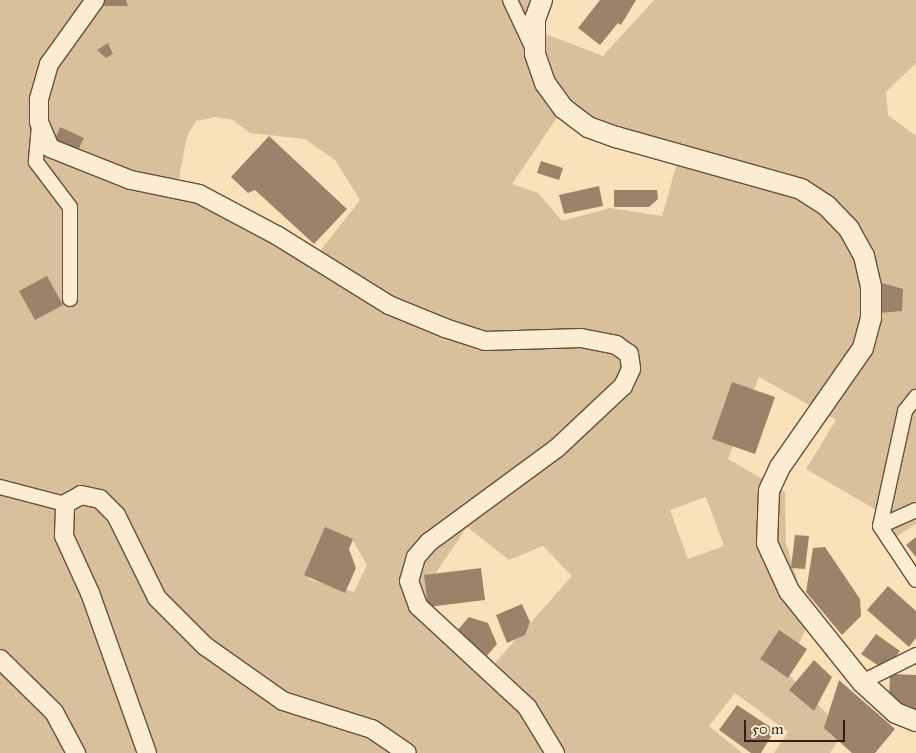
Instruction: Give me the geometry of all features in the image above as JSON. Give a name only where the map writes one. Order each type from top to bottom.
[{"type":"main road","points":[[542,0],[535,18],[536,54],[545,83],[559,102],[588,127],[801,189],[827,206],[849,229],[860,250],[871,287],[871,318],[863,348],[780,467],[765,517],[775,568],[862,682],[896,713],[916,721]]},
{"type":"street","points":[[70,299],[70,207],[36,162],[40,122],[39,100],[49,64],[95,0]]},
{"type":"street","points":[[510,0],[536,54]]},
{"type":"street","points":[[40,122],[44,142],[60,154],[131,180],[199,194],[278,236],[389,305],[445,328],[485,341],[581,338],[616,345],[629,354],[631,369],[624,386],[557,448],[429,542],[416,558],[409,581],[418,606],[527,707],[555,753]]},
{"type":"street","points":[[916,397],[905,411],[880,526],[916,580]]},
{"type":"street","points":[[0,487],[65,504],[81,495],[100,499],[116,515],[157,598],[179,624],[257,686],[300,708],[372,729],[407,753]]},
{"type":"street","points":[[65,504],[64,536],[90,593],[147,753]]},
{"type":"street","points":[[880,526],[916,510]]},
{"type":"street","points":[[862,682],[916,655]]},
{"type":"street","points":[[0,659],[54,712],[76,753]]},
{"type":"shaded area","points":[[0,0],[548,0],[538,31],[603,56],[654,0],[916,0],[916,63],[886,92],[888,115],[916,136],[916,524],[883,545],[890,518],[806,469],[836,420],[759,377],[728,459],[785,492],[786,543],[810,621],[785,671],[844,731],[830,753],[774,753],[788,732],[735,693],[709,726],[742,753],[0,753]],"holes":[[[560,113],[602,144],[677,163],[662,216],[610,208],[562,221],[538,193],[512,184]],[[215,117],[233,120],[250,133],[305,139],[335,160],[360,200],[316,256],[177,189],[187,136],[196,121]],[[706,497],[724,546],[688,559],[670,510]],[[467,527],[509,560],[543,546],[572,576],[487,672],[431,604],[433,577]],[[323,531],[352,539],[367,565],[354,592],[308,579]]]},
{"type":"building","points":[[105,0],[126,0],[128,6],[104,6]]},
{"type":"building","points":[[600,0],[636,0],[621,25],[618,23],[600,45],[578,28]]},
{"type":"building","points":[[108,43],[113,54],[106,58],[97,50]]},
{"type":"building","points":[[60,127],[84,138],[74,158],[51,148]]},
{"type":"building","points":[[269,136],[347,209],[314,244],[255,190],[248,193],[231,177]]},
{"type":"building","points":[[541,161],[563,168],[559,180],[537,173]]},
{"type":"building","points":[[599,186],[603,206],[564,214],[559,195]]},
{"type":"building","points":[[614,190],[657,190],[658,199],[649,207],[614,207]]},
{"type":"building","points":[[47,276],[63,305],[35,320],[19,291]]},
{"type":"building","points":[[879,282],[903,289],[902,311],[879,313]]},
{"type":"building","points":[[732,382],[775,397],[755,454],[712,439]]},
{"type":"building","points":[[325,527],[353,539],[349,549],[356,568],[345,593],[304,575]]},
{"type":"building","points":[[795,535],[809,536],[805,569],[791,568]]},
{"type":"building","points":[[916,537],[916,557],[906,545]]},
{"type":"building","points":[[825,547],[860,599],[861,616],[842,635],[806,592],[813,548]]},
{"type":"building","points":[[481,568],[485,600],[428,607],[424,575]]},
{"type":"building","points":[[888,586],[916,611],[916,638],[909,647],[867,610]]},
{"type":"building","points":[[522,604],[530,622],[525,635],[507,643],[496,615]]},
{"type":"building","points":[[469,617],[488,623],[497,644],[485,658],[455,633]]},
{"type":"building","points":[[779,630],[807,649],[788,678],[760,659]]},
{"type":"building","points":[[876,634],[900,651],[885,670],[861,654]]},
{"type":"building","points":[[814,660],[832,677],[814,711],[789,690]]},
{"type":"building","points":[[890,674],[916,675],[916,714],[889,697]]},
{"type":"building","points":[[839,680],[895,729],[875,753],[852,753],[824,728]]},
{"type":"building","points":[[737,705],[775,730],[761,753],[751,753],[719,730]]}]
